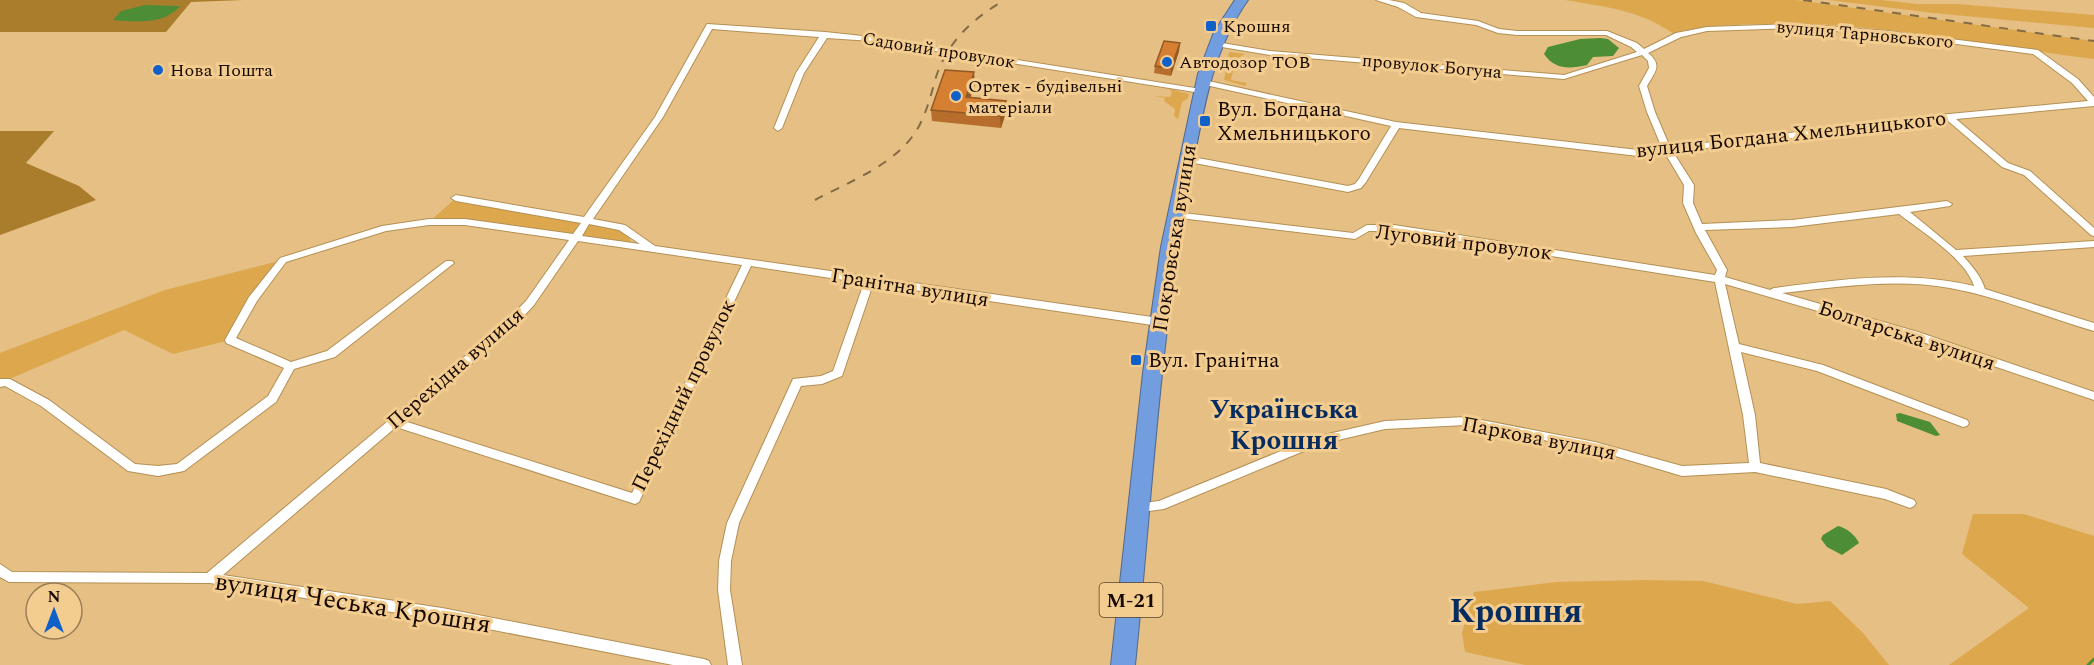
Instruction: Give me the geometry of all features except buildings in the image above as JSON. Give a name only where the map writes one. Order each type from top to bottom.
[{"type":"highway","name":"Покровська вулиця","points":[[1123,665],[1159,322],[1175,215],[1203,87],[1216,44],[1227,18],[1242,0]]},
{"type":"street","points":[[1380,0],[1401,5],[1419,15],[1478,23],[1498,31],[1526,34],[1607,33],[1617,36],[1644,52],[1652,60],[1653,69],[1643,86],[1651,112],[1668,151],[1689,185],[1688,203],[1698,227],[1722,270],[1719,279],[1749,415],[1755,467]]},
{"type":"street","name":"Садовий провулок","points":[[710,26],[825,34],[938,48],[1203,87]]},
{"type":"street","name":"Перехідна вулиця","points":[[210,578],[505,328],[530,303],[659,117],[710,26]]},
{"type":"street","name":"вулиця Тарновського","points":[[1644,52],[1679,35],[1707,29],[1798,26],[1887,33],[2035,52],[2075,81],[2093,102]]},
{"type":"street","points":[[777,128],[800,73],[825,34]]},
{"type":"street","name":"провулок Богуна","points":[[1216,44],[1270,52],[1564,76],[1644,52]]},
{"type":"street","name":"вулиця Богдана Хмельницького","points":[[1203,87],[1396,125],[1638,153],[2093,102]]},
{"type":"street","points":[[1949,117],[2005,165],[2028,173],[2094,233]]},
{"type":"street","points":[[1187,159],[1348,189],[1358,186],[1363,180],[1396,125]]},
{"type":"street","name":"Гранітна вулиця","points":[[456,198],[622,227],[640,241],[662,250]]},
{"type":"street","points":[[1698,227],[1727,228],[1845,218],[1947,204]]},
{"type":"street","points":[[1901,210],[1954,253],[1975,277],[1981,292]]},
{"type":"street","name":"Луговий провулок","points":[[1175,215],[1355,236],[1367,228],[1394,228],[1719,279]]},
{"type":"street","name":"Гранітна вулиця","points":[[290,366],[230,340],[253,299],[283,260],[385,228],[429,222],[465,222],[575,237],[1159,322]]},
{"type":"street","points":[[1954,253],[2094,244]]},
{"type":"street","name":"Перехідний провулок","points":[[394,422],[634,499],[748,262]]},
{"type":"street","points":[[0,383],[6,382],[45,403],[132,468],[158,471],[180,468],[272,399],[290,366],[331,354],[448,263]]},
{"type":"street","points":[[735,665],[724,590],[725,561],[733,523],[797,382],[822,380],[838,373],[870,279]]},
{"type":"street","name":"Болгарська вулиця","points":[[1719,279],[1914,335],[2094,396]]},
{"type":"street","points":[[1769,292],[1891,280],[1949,285],[1981,292],[2094,327]]},
{"type":"street","points":[[1734,347],[1819,368],[1963,423]]},
{"type":"street","name":"Паркова вулиця","points":[[1141,507],[1160,506],[1319,440],[1385,425],[1466,421],[1595,446],[1682,471],[1755,467],[1886,494],[1910,502]]},
{"type":"street","name":"вулиця Чеська Крошня","points":[[0,569],[9,577],[210,578],[442,614],[704,665]]},
{"type":"shaded area","points":[[0,0],[243,0],[191,2],[166,32],[0,32]]},
{"type":"shaded area","points":[[1565,0],[1796,0],[2094,41],[2094,59],[1928,35],[1844,26],[1727,25],[1674,34],[1635,15]]},
{"type":"shaded area","points":[[1829,0],[1957,4],[2094,15],[2094,28],[1933,13]]},
{"type":"shaded area","points":[[145,5],[180,6],[166,16],[149,21],[113,20],[121,11]]},
{"type":"shaded area","points":[[1580,39],[1608,39],[1619,48],[1613,56],[1593,57],[1587,65],[1558,66],[1544,54],[1548,47]]},
{"type":"shaded area","points":[[1229,52],[1245,54],[1236,59],[1231,80],[1247,83],[1245,86],[1224,80]]},
{"type":"shaded area","points":[[1169,89],[1189,94],[1188,98],[1182,102],[1178,119],[1174,116],[1175,109],[1164,101],[1165,98],[1153,96],[1170,97],[1172,92]]},
{"type":"shaded area","points":[[0,131],[54,131],[26,163],[79,186],[96,200],[0,235]]},
{"type":"shaded area","points":[[456,198],[622,227],[634,246],[465,222],[429,222]]},
{"type":"shaded area","points":[[283,260],[230,340],[173,354],[124,330],[0,383],[0,353],[165,290]]},
{"type":"shaded area","points":[[1900,413],[1930,422],[1940,435],[1936,436],[1897,421],[1896,414]]},
{"type":"shaded area","points":[[1973,514],[2024,514],[2094,536],[2094,665],[1949,665],[2029,608],[1962,554]]},
{"type":"shaded area","points":[[1838,526],[1850,532],[1859,543],[1842,555],[1827,547],[1821,539],[1823,535]]},
{"type":"shaded area","points":[[1703,581],[1797,604],[1830,601],[1863,633],[1889,665],[1525,665],[1465,652],[1462,633],[1474,592],[1556,582]]},
{"type":"waterway","points":[[2088,665],[2094,659]]},
{"type":"railway","points":[[815,200],[880,166],[903,148],[912,137],[927,108],[936,77],[947,52],[972,23],[1005,0]]},
{"type":"railway","points":[[1803,0],[2094,41]]},
{"type":"place","name":"Крошня","points":[[1211,26]]},
{"type":"place","name":"Автодозор ТОВ","points":[[1167,62]]},
{"type":"place","name":"Нова Пошта","points":[[158,70]]},
{"type":"place","name":"Ортек - будівельні матеріали","points":[[956,96]]},
{"type":"place","name":"Вул. Богдана Хмельницького","points":[[1205,121]]},
{"type":"place","name":"Вул. Гранітна","points":[[1136,360]]},
{"type":"district","name":"Українська Крошня","points":[[1284,424]]},
{"type":"district","name":"Крошня","points":[[1516,610]]}]
